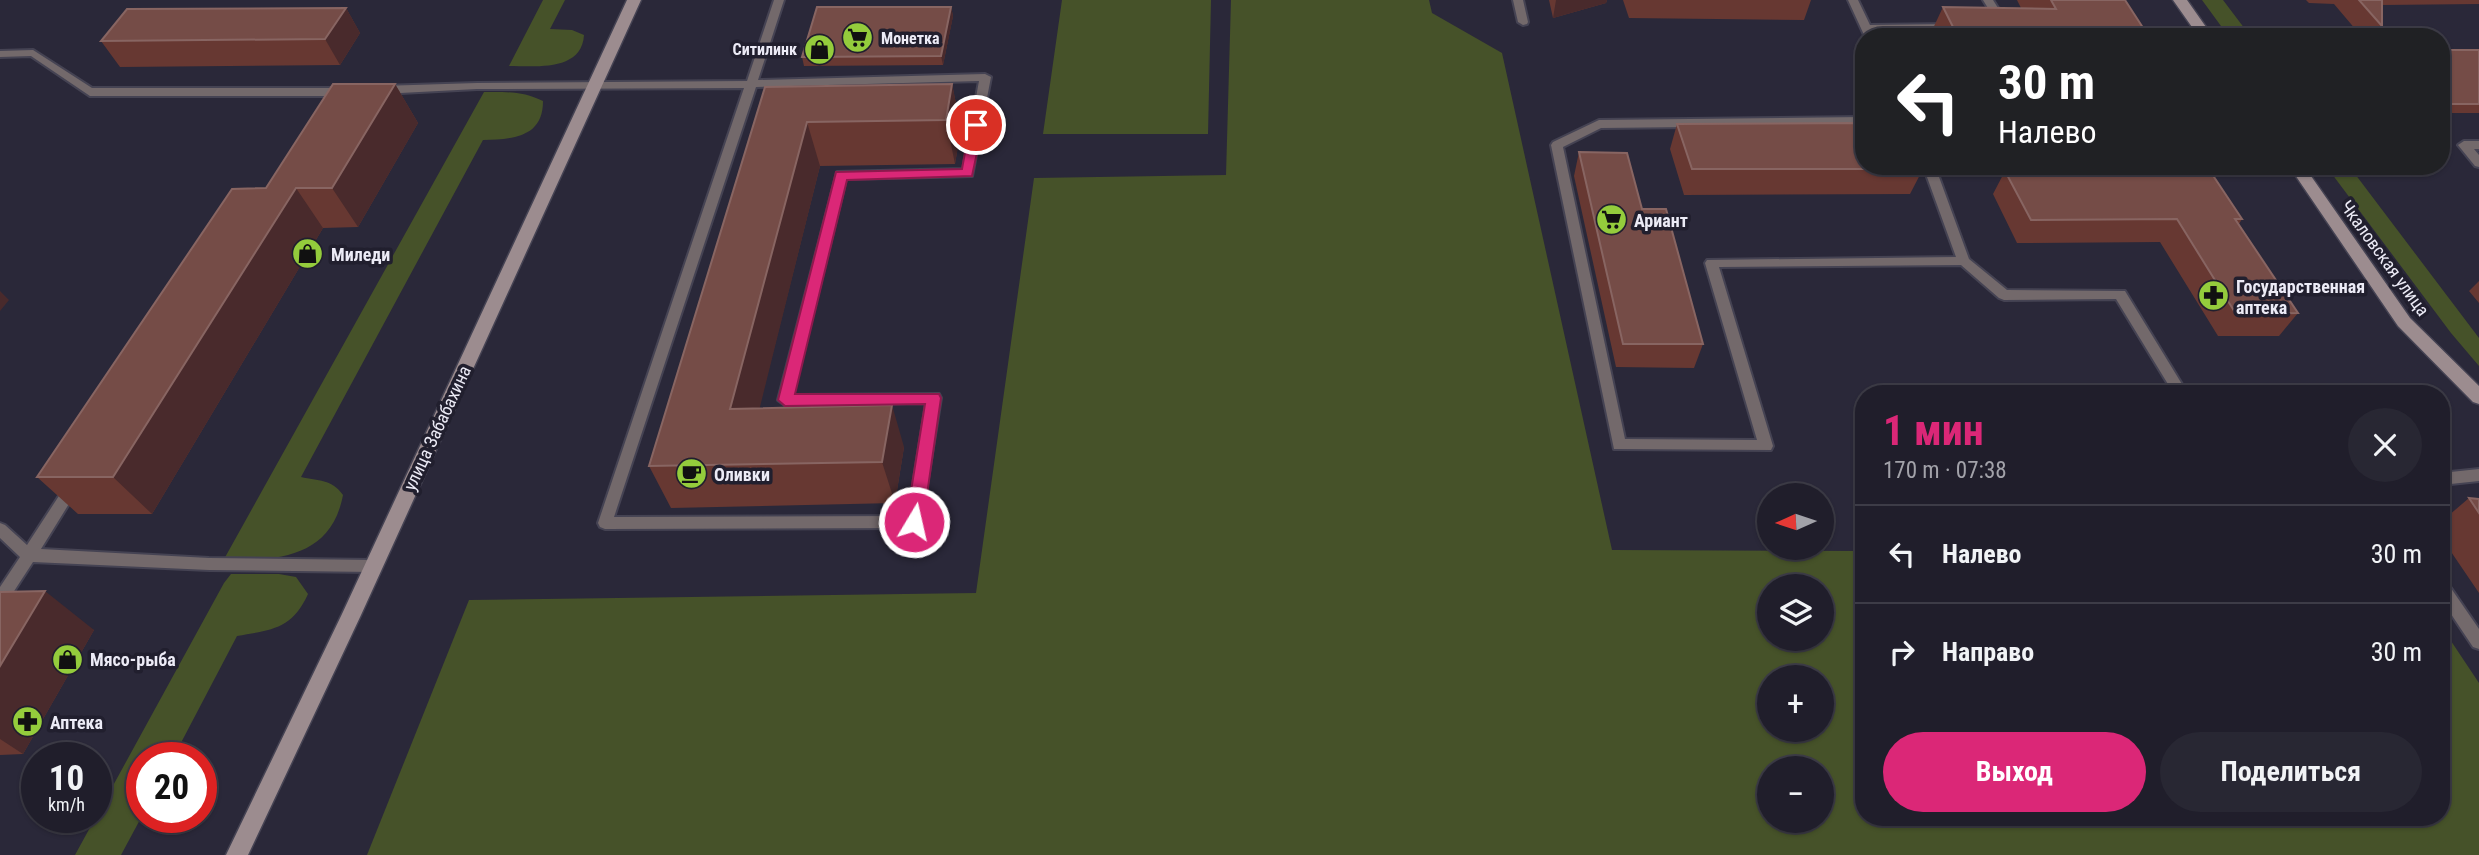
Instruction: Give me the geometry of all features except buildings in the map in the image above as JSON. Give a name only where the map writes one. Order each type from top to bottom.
[{"type":"street","name":"улица Забабахина","points":[[237,855],[634,0]]},
{"type":"street","points":[[2180,0],[2200,28]]},
{"type":"street","name":"Чкаловская улица","points":[[2302,175],[2404,322],[2479,397]]},
{"type":"lane","points":[[370,90],[751,84],[985,77],[968,173],[841,175],[785,400],[933,398],[914,522],[605,523],[751,84],[779,0]]},
{"type":"lane","points":[[1518,0],[1523,22]]},
{"type":"lane","points":[[1853,0],[1867,28]]},
{"type":"lane","points":[[1989,0],[2005,27],[1991,27]]},
{"type":"lane","points":[[1944,28],[1963,27]]},
{"type":"lane","points":[[0,54],[33,53],[90,92],[326,98],[356,91]]},
{"type":"lane","points":[[1855,121],[1599,124],[1557,145],[1619,445],[1766,446],[1711,263],[1965,261]]},
{"type":"lane","points":[[2479,145],[2464,145],[2479,163]]},
{"type":"lane","points":[[1932,175],[1965,261],[2004,295],[2120,294],[2176,385]]},
{"type":"lane","points":[[0,600],[80,474]]},
{"type":"lane","points":[[2450,478],[2479,475]]},
{"type":"lane","points":[[0,529],[29,555],[209,564],[373,566]]},
{"type":"lane","points":[[2450,599],[2479,642]]},
{"type":"green space","points":[[543,0],[565,0],[550,29],[572,30],[584,35],[581,47],[566,61],[555,64],[509,66]]},
{"type":"green space","points":[[1062,0],[1211,0],[1208,134],[1043,134]]},
{"type":"green space","points":[[1231,0],[1429,0],[1432,13],[1502,53],[1612,550],[1757,551],[1757,560],[1834,560],[1834,551],[1855,551],[1855,826],[2450,826],[2450,640],[2479,683],[2479,855],[367,855],[469,600],[976,593],[1034,178],[1226,175]]},
{"type":"green space","points":[[2202,0],[2223,0],[2244,28],[2222,28]]},
{"type":"green space","points":[[484,92],[528,95],[543,101],[542,113],[538,123],[524,134],[505,139],[483,140],[301,477],[324,481],[339,490],[343,495],[337,516],[327,532],[314,544],[298,552],[281,557],[223,561]]},
{"type":"green space","points":[[2333,175],[2356,175],[2479,338],[2479,366],[2451,333]]},
{"type":"green space","points":[[231,574],[279,574],[296,577],[308,594],[295,614],[280,626],[237,636],[181,742],[137,742]]},
{"type":"green space","points":[[126,762],[126,833],[133,833],[121,855],[75,855],[87,833],[112,833],[112,787]]},
{"type":"place","name":"Монетка","points":[[858,38]]},
{"type":"place","name":"Ситилинк","points":[[820,49]]},
{"type":"place","name":"Ариант","points":[[1611,220]]},
{"type":"place","name":"Миледи","points":[[308,254]]},
{"type":"place","name":"Государственная аптека","points":[[2213,296]]},
{"type":"place","name":"Оливки","points":[[691,474]]},
{"type":"place","name":"Мясо-рыба","points":[[67,659]]},
{"type":"place","name":"Аптека","points":[[27,722]]},
{"type":"route","points":[[914,522],[933,398],[785,400],[841,175],[968,173],[976,125]]}]
